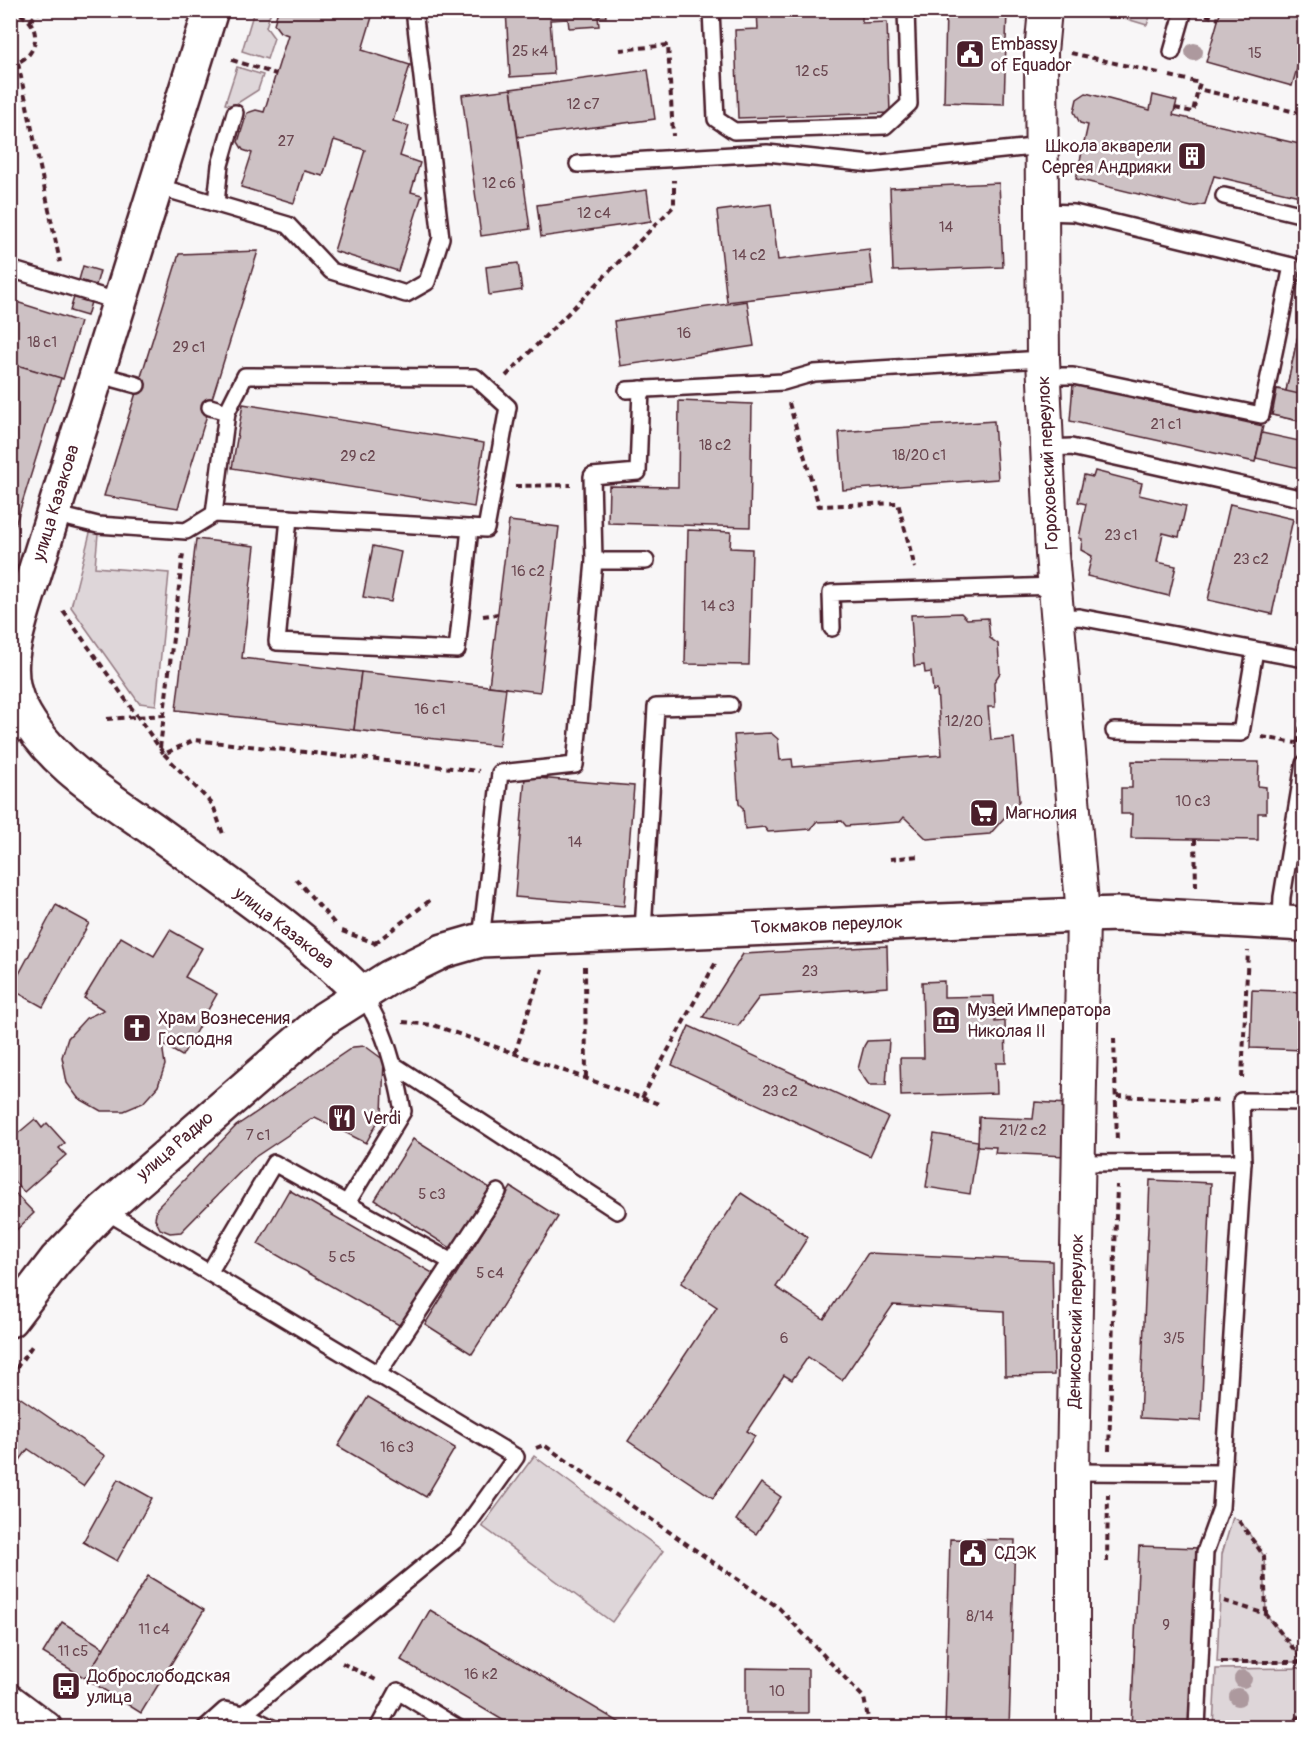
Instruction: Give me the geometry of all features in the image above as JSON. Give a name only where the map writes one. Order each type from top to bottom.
[{"type":"street","name":"улица Казакова","points":[[211,10],[53,514],[17,605],[11,652],[11,680],[20,707],[21,731],[303,939],[370,1006]]},
{"type":"street","name":"Гороховский переулок","points":[[1045,10],[1041,52],[1047,448],[1055,586],[1083,915]]},
{"type":"street","name":"Токмаков переулок","points":[[370,1006],[443,951],[480,940],[644,931],[1121,914],[1293,924]]},
{"type":"street","name":"Денисовский переулок","points":[[1073,1728],[1073,1472],[1083,915]]},
{"type":"street","name":"улица Радио","points":[[10,1320],[56,1260],[104,1210],[324,1018],[370,1006]]},
{"type":"street","points":[[10,1701],[46,1728]]},
{"type":"lane","points":[[156,186],[288,225],[331,271],[406,294],[427,282],[441,238],[414,10]]},
{"type":"lane","points":[[711,10],[716,119],[734,131],[885,126],[909,104],[906,10]]},
{"type":"lane","points":[[1172,52],[1184,10]]},
{"type":"lane","points":[[216,203],[220,165],[236,113]]},
{"type":"lane","points":[[578,164],[766,153],[871,164],[1042,146]]},
{"type":"lane","points":[[1224,196],[1305,215]]},
{"type":"lane","points":[[480,940],[500,773],[575,765],[594,561],[592,476],[638,472],[634,390],[783,382],[814,373],[1044,367],[1073,376],[1261,415],[1292,266],[1074,213],[1043,212]]},
{"type":"lane","points":[[10,268],[120,302]]},
{"type":"lane","points":[[97,374],[137,385]]},
{"type":"lane","points":[[53,514],[98,525],[186,531],[214,514],[486,529],[508,406],[475,377],[245,376],[227,412],[214,514]]},
{"type":"lane","points":[[210,407],[227,412]]},
{"type":"lane","points":[[1047,448],[1071,447],[1305,499]]},
{"type":"lane","points":[[289,518],[277,642],[457,650],[470,528]]},
{"type":"lane","points":[[594,561],[646,561]]},
{"type":"lane","points":[[832,628],[831,593],[922,592],[1055,586]]},
{"type":"lane","points":[[1058,618],[1079,616],[1305,659]]},
{"type":"lane","points":[[1114,731],[1241,733],[1255,650]]},
{"type":"lane","points":[[644,931],[656,707],[730,705]]},
{"type":"lane","points":[[1293,924],[1282,897],[1305,764]]},
{"type":"lane","points":[[347,1203],[403,1111],[394,1065],[370,1006]]},
{"type":"lane","points":[[394,1065],[617,1211]]},
{"type":"lane","points":[[1197,1728],[1205,1552],[1221,1508],[1243,1162],[1241,1101],[1305,1102]]},
{"type":"lane","points":[[1078,1163],[1243,1162]]},
{"type":"lane","points":[[208,1273],[274,1164],[452,1262]]},
{"type":"lane","points":[[377,1375],[498,1192]]},
{"type":"lane","points":[[104,1210],[516,1456],[458,1539],[244,1713]]},
{"type":"lane","points":[[1073,1472],[1222,1473]]},
{"type":"lane","points":[[378,1728],[398,1691],[458,1728]]},
{"type":"lane","points":[[205,1728],[225,1710],[244,1713],[272,1728]]},
{"type":"path","points":[[30,21],[41,10]]},
{"type":"path","points":[[10,12],[18,12],[30,21],[35,30],[35,46],[31,55],[18,63],[10,64]]},
{"type":"path","points":[[492,390],[674,206],[675,159],[668,45],[620,50]]},
{"type":"path","points":[[1064,52],[1200,83],[1193,112],[1175,108]]},
{"type":"path","points":[[232,60],[276,74]]},
{"type":"path","points":[[18,63],[65,285]]},
{"type":"path","points":[[1198,89],[1305,114]]},
{"type":"path","points":[[783,382],[819,506],[898,503],[922,592]]},
{"type":"path","points":[[494,486],[592,485]]},
{"type":"path","points":[[160,748],[186,531]]},
{"type":"path","points":[[63,611],[164,754],[213,805],[224,837]]},
{"type":"path","points":[[107,719],[164,715]]},
{"type":"path","points":[[1241,733],[1298,743]]},
{"type":"path","points":[[164,754],[194,740],[500,773]]},
{"type":"path","points":[[1196,839],[1196,893]]},
{"type":"path","points":[[890,859],[919,856]]},
{"type":"path","points":[[297,879],[342,931],[375,943],[433,898]]},
{"type":"path","points":[[1107,1564],[1118,1162],[1117,1096],[1241,1101],[1248,941]]},
{"type":"path","points":[[642,1098],[719,957]]},
{"type":"path","points":[[585,962],[586,1078]]},
{"type":"path","points":[[515,1053],[544,963]]},
{"type":"path","points":[[370,1006],[434,1025],[659,1104]]},
{"type":"path","points":[[10,1377],[39,1336]]},
{"type":"path","points":[[516,1456],[544,1446],[779,1608],[864,1698],[870,1728]]},
{"type":"path","points":[[1221,1508],[1242,1523],[1264,1556],[1266,1614]]},
{"type":"path","points":[[1203,1594],[1266,1614],[1304,1662]]},
{"type":"path","points":[[320,1651],[398,1691]]},
{"type":"path","points":[[1200,1662],[1304,1662]]},
{"type":"path","points":[[1289,1728],[1305,1711]]},
{"type":"shaded area","points":[[1111,10],[1152,11],[1147,25],[1110,14]]},
{"type":"shaded area","points":[[254,11],[271,11],[266,27],[274,38],[267,59],[242,51]]},
{"type":"shaded area","points":[[237,67],[263,75],[258,90],[233,106],[225,104]]},
{"type":"shaded area","points":[[90,533],[98,534],[95,567],[169,573],[156,705],[139,703],[71,607]]},
{"type":"shaded area","points":[[534,1456],[663,1551],[612,1622],[482,1526]]},
{"type":"shaded area","points":[[1233,1517],[1242,1523],[1264,1556],[1266,1614],[1304,1662],[1217,1662],[1222,1554]]},
{"type":"shaded area","points":[[1304,1668],[1304,1727],[1213,1727],[1216,1669]]},
{"type":"building","points":[[278,10],[353,10],[372,17],[362,50],[410,65],[393,121],[409,126],[400,156],[420,163],[411,192],[422,195],[398,271],[334,251],[365,150],[334,140],[323,176],[304,171],[294,203],[241,187],[252,153],[243,150],[238,142],[247,113],[256,110],[264,112],[288,35],[280,32],[274,24]]},
{"type":"building","points":[[506,10],[605,10],[606,17],[598,17],[599,26],[569,28],[568,19],[550,20],[554,74],[510,77]]},
{"type":"building","points":[[757,10],[862,10],[862,23],[887,22],[890,113],[738,118],[735,30],[758,29]]},
{"type":"building","points":[[946,10],[1007,10],[1004,104],[944,102]]},
{"type":"building","points":[[1221,10],[1304,10],[1304,44],[1292,86],[1206,62]]},
{"type":"building","points":[[648,70],[655,119],[518,137],[511,89]]},
{"type":"building","points":[[511,89],[530,229],[481,236],[462,95]]},
{"type":"building","name":"Школа акварели Сергея Андрияки","points":[[1086,93],[1150,110],[1153,95],[1177,101],[1173,115],[1304,145],[1304,197],[1214,176],[1205,204],[1192,207],[1076,179],[1088,125],[1080,123],[1074,112],[1077,99]]},
{"type":"building","points":[[999,183],[1003,267],[893,271],[890,188]]},
{"type":"building","points":[[647,190],[651,221],[541,237],[537,205]]},
{"type":"building","points":[[771,204],[778,260],[869,249],[873,285],[727,302],[717,211]]},
{"type":"building","points":[[258,251],[178,508],[104,496],[179,254]]},
{"type":"building","points":[[518,263],[522,290],[489,295],[486,267]]},
{"type":"building","points":[[83,266],[100,271],[96,285],[79,280]]},
{"type":"building","points":[[74,297],[91,302],[87,316],[70,311]]},
{"type":"building","points":[[10,300],[80,322],[63,379],[10,363]]},
{"type":"building","points":[[747,301],[754,346],[620,366],[614,321]]},
{"type":"building","points":[[1304,308],[1304,395],[1286,391]]},
{"type":"building","points":[[1304,308],[1304,422],[1272,415],[1277,389],[1286,391]]},
{"type":"building","points":[[10,363],[61,378],[10,542]]},
{"type":"building","points":[[1073,384],[1263,426],[1255,462],[1070,421]]},
{"type":"building","points":[[1277,389],[1304,395],[1304,422],[1272,415]]},
{"type":"building","points":[[679,401],[752,404],[750,527],[608,523],[609,486],[678,487]]},
{"type":"building","points":[[243,404],[484,443],[474,507],[232,468]]},
{"type":"building","points":[[994,421],[998,479],[843,490],[839,432]]},
{"type":"building","points":[[1262,433],[1304,442],[1304,469],[1256,458]]},
{"type":"building","points":[[1095,471],[1142,483],[1139,495],[1186,506],[1179,537],[1163,533],[1157,562],[1176,566],[1169,596],[1087,576],[1092,556],[1081,550],[1082,539],[1079,538],[1086,504],[1078,502],[1084,475],[1093,477]]},
{"type":"building","points":[[1230,504],[1293,519],[1272,614],[1208,600]]},
{"type":"building","points":[[509,521],[559,527],[540,692],[489,686]]},
{"type":"building","points":[[688,530],[731,532],[730,548],[752,549],[749,665],[685,664]]},
{"type":"building","points":[[196,539],[255,546],[242,658],[361,672],[354,730],[176,710]]},
{"type":"building","points":[[373,546],[401,552],[391,602],[363,597]]},
{"type":"building","points":[[961,613],[967,619],[988,618],[990,638],[998,644],[1000,673],[994,682],[995,707],[988,707],[991,740],[1014,738],[1019,801],[990,834],[927,839],[904,817],[900,822],[846,826],[842,821],[816,822],[811,829],[768,832],[764,827],[745,829],[743,808],[739,804],[734,735],[771,733],[778,739],[780,760],[792,759],[793,767],[942,755],[937,690],[933,691],[931,672],[925,673],[924,665],[914,666],[911,615]]},
{"type":"building","points":[[361,672],[506,688],[499,746],[354,730]]},
{"type":"building","points":[[1132,761],[1259,762],[1258,786],[1266,787],[1266,813],[1258,813],[1258,840],[1131,838],[1132,814],[1121,814],[1121,788],[1132,788]]},
{"type":"building","points":[[525,777],[634,786],[624,906],[515,897]]},
{"type":"building","points":[[56,905],[89,923],[43,1007],[11,989]]},
{"type":"building","name":"Храм Вознесения Господня","points":[[170,930],[202,948],[185,977],[217,994],[182,1056],[162,1044],[165,1065],[158,1086],[143,1103],[124,1111],[101,1111],[78,1098],[67,1083],[62,1057],[68,1038],[86,1018],[104,1010],[84,998],[121,937],[154,956]]},
{"type":"building","points":[[887,946],[888,987],[760,996],[738,1026],[703,1017],[743,954]]},
{"type":"building","points":[[944,981],[944,997],[994,996],[995,1022],[1005,1021],[1006,1063],[996,1063],[997,1093],[901,1096],[900,1058],[924,1058],[922,982]]},
{"type":"building","points":[[1252,990],[1304,992],[1304,1050],[1250,1048]]},
{"type":"building","points":[[689,1026],[888,1117],[870,1156],[672,1065]]},
{"type":"building","points":[[889,1040],[886,1085],[869,1085],[858,1069],[864,1046],[867,1041]]},
{"type":"building","points":[[365,1046],[384,1060],[382,1114],[366,1143],[315,1117],[255,1157],[181,1232],[170,1233],[160,1229],[155,1219],[157,1208],[236,1126],[353,1047]]},
{"type":"building","points":[[1035,1102],[1068,1104],[1066,1156],[995,1153],[996,1147],[978,1146],[979,1117],[1033,1119]]},
{"type":"building","points":[[35,1119],[42,1128],[47,1123],[65,1143],[59,1148],[66,1155],[24,1192],[10,1177],[10,1140]]},
{"type":"building","points":[[934,1134],[978,1141],[970,1194],[926,1187]]},
{"type":"building","points":[[413,1139],[490,1188],[452,1249],[375,1200]]},
{"type":"building","points":[[1150,1180],[1211,1183],[1201,1421],[1140,1418]]},
{"type":"building","points":[[511,1187],[558,1217],[472,1354],[425,1324]]},
{"type":"building","points":[[10,1188],[34,1213],[10,1236]]},
{"type":"building","points":[[289,1190],[436,1275],[406,1329],[258,1244]]},
{"type":"building","points":[[741,1193],[808,1237],[776,1287],[824,1319],[868,1253],[1052,1261],[1054,1375],[1005,1376],[1004,1311],[893,1305],[842,1380],[808,1357],[792,1380],[784,1375],[747,1431],[755,1436],[713,1498],[628,1441],[717,1307],[681,1283]]},
{"type":"building","points":[[12,1392],[105,1456],[83,1486],[28,1449],[10,1474]]},
{"type":"building","points":[[368,1397],[455,1448],[426,1497],[338,1446]]},
{"type":"building","points":[[118,1479],[152,1498],[117,1561],[83,1542]]},
{"type":"building","points":[[761,1483],[781,1497],[756,1534],[736,1520]]},
{"type":"building","points":[[950,1539],[1015,1540],[1009,1728],[945,1728]]},
{"type":"building","points":[[1139,1546],[1200,1548],[1192,1728],[1131,1728]]},
{"type":"building","points":[[148,1576],[204,1610],[141,1713],[85,1678]]},
{"type":"building","points":[[430,1610],[629,1728],[516,1728],[401,1660]]},
{"type":"building","points":[[62,1622],[104,1648],[85,1678],[43,1653]]},
{"type":"building","points":[[746,1668],[808,1669],[808,1713],[746,1713]]},
{"type":"place","name":"Embassy of Equador","points":[[970,54]]},
{"type":"place","name":"Школа акварели Сергея Андрияки","points":[[1192,156]]},
{"type":"place","name":"Магнолия","points":[[984,813]]},
{"type":"place","name":"Музей Императора Николая II","points":[[946,1020]]},
{"type":"place","name":"Храм Вознесения Господня","points":[[137,1028]]},
{"type":"place","name":"Verdi","points":[[342,1118]]},
{"type":"place","name":"СДЭК","points":[[973,1553]]},
{"type":"place","name":"Доброслободская улица","points":[[66,1686]]}]
